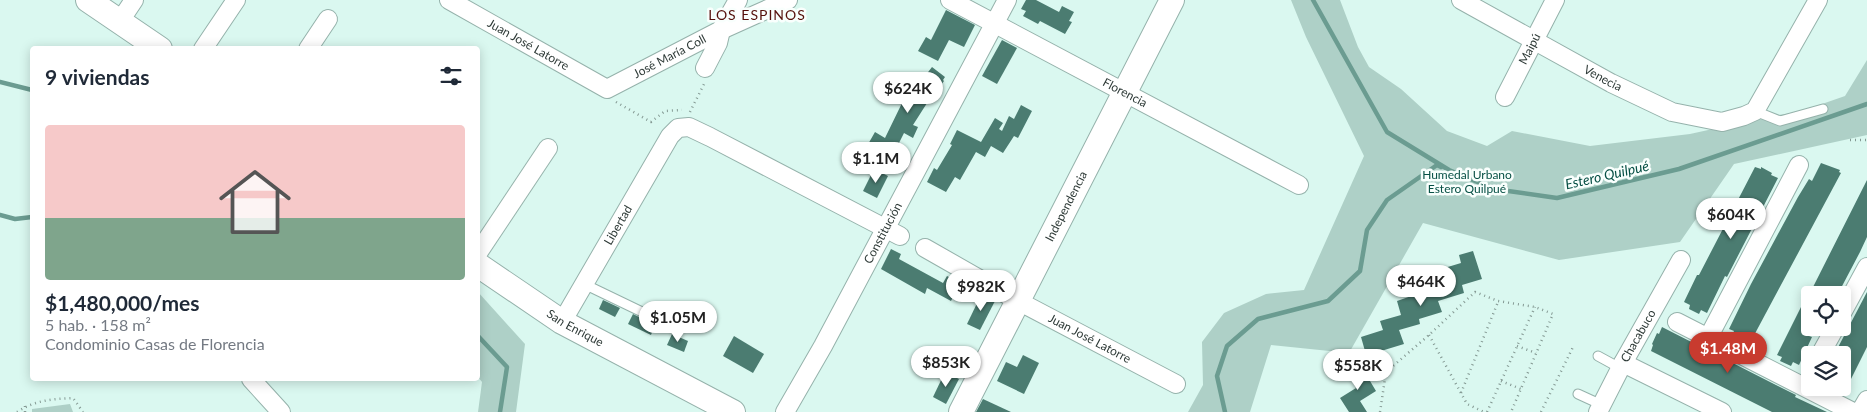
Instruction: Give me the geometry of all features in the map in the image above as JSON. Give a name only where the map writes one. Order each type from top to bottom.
[{"type":"street","points":[[88,0],[156,46]]},
{"type":"street","points":[[120,21],[134,0]]},
{"type":"street","points":[[205,46],[236,0]]},
{"type":"street","name":"Juan José Latorre","points":[[449,0],[468,4],[607,89]]},
{"type":"street","points":[[705,68],[718,43],[721,30],[738,0]]},
{"type":"street","name":"José María Coll","points":[[607,89],[721,30],[788,0]]},
{"type":"street","name":"Florencia","points":[[950,0],[1299,185]]},
{"type":"street","name":"Constitución","points":[[785,412],[892,232],[1007,0]]},
{"type":"street","name":"Independencia","points":[[961,412],[1172,0]]},
{"type":"street","name":"Venecia","points":[[1461,0],[1611,83],[1672,112],[1722,122],[1755,111]]},
{"type":"street","name":"Maipú","points":[[1505,97],[1554,0]]},
{"type":"street","points":[[1755,111],[1818,0]]},
{"type":"street","points":[[310,46],[328,19]]},
{"type":"street","points":[[683,122],[689,127],[710,136],[892,232]]},
{"type":"street","name":"Libertad","points":[[562,322],[670,136],[683,122]]},
{"type":"street","points":[[480,250],[548,148]]},
{"type":"street","points":[[1708,338],[1800,165]]},
{"type":"street","name":"Juan José Latorre","points":[[925,248],[1018,301],[1176,384]]},
{"type":"street","name":"Chacabuco","points":[[1600,409],[1681,260]]},
{"type":"street","name":"San Enrique","points":[[480,265],[562,322],[732,412]]},
{"type":"street","points":[[1851,296],[1867,267]]},
{"type":"street","points":[[1677,322],[1708,338],[1801,377]]},
{"type":"street","points":[[1622,366],[1722,412]]},
{"type":"street","points":[[253,381],[281,412]]},
{"type":"street","points":[[1830,396],[1853,412]]},
{"type":"street","points":[[1860,412],[1867,400]]},
{"type":"lane","points":[[1755,111],[1780,121],[1823,109]]},
{"type":"lane","points":[[584,284],[665,323]]},
{"type":"lane","points":[[1598,356],[1622,366]]},
{"type":"lane","points":[[1578,394],[1600,409]]},
{"type":"path","points":[[683,122],[708,76],[705,68]]},
{"type":"path","points":[[633,112],[651,122],[665,111],[684,110],[683,122]]},
{"type":"path","points":[[1850,140],[1867,140]]},
{"type":"path","points":[[1380,412],[1386,372],[1429,336],[1475,292],[1498,301],[1535,307],[1553,314],[1511,412]]},
{"type":"path","points":[[1461,393],[1498,301]]},
{"type":"path","points":[[1429,336],[1467,404],[1486,412],[1535,307]]},
{"type":"path","points":[[1541,412],[1574,345]]},
{"type":"path","points":[[1517,346],[1536,353]]},
{"type":"path","points":[[1501,381],[1521,389]]},
{"type":"path","points":[[17,412],[25,406],[48,399],[74,398],[83,412]]},
{"type":"path","points":[[25,406],[25,412]]},
{"type":"green space","name":"Humedal Urbano Estero Quilpué","points":[[1291,0],[1340,0],[1358,47],[1369,67],[1401,89],[1447,131],[1487,146],[1512,131],[1590,146],[1690,134],[1799,112],[1845,96],[1867,60],[1867,135],[1734,164],[1680,242],[1559,260],[1423,223],[1349,353],[1271,345],[1250,412],[1188,412],[1203,385],[1202,342],[1224,313],[1266,294],[1304,290],[1364,156],[1306,37]]},
{"type":"green space","points":[[480,294],[525,344],[516,412],[478,412],[482,382],[480,380]]},
{"type":"green space","points":[[70,404],[73,412],[32,412],[32,409]]},
{"type":"building","points":[[1026,0],[1036,0],[1059,12],[1062,6],[1074,12],[1069,21],[1072,22],[1065,34],[1040,21],[1038,24],[1023,16],[1026,11],[1021,9]]},
{"type":"building","points":[[946,10],[975,25],[964,47],[949,40],[938,61],[918,51],[926,37],[931,40]]},
{"type":"building","points":[[1002,40],[1017,48],[997,84],[982,76]]},
{"type":"building","points":[[932,67],[945,77],[944,81],[936,89],[913,125],[918,127],[913,138],[904,133],[891,159],[867,146],[875,132],[885,138],[903,101],[899,98],[907,85],[915,89]]},
{"type":"building","points":[[1021,105],[1032,111],[1018,138],[1014,136],[1003,153],[991,146],[985,157],[976,152],[960,180],[955,177],[946,192],[927,182],[934,168],[937,170],[952,145],[950,144],[957,130],[981,142],[995,118],[1003,123],[999,129],[1002,131],[1009,116],[1014,119]]},
{"type":"building","points":[[1821,163],[1840,170],[1839,172],[1841,173],[1751,341],[1744,337],[1742,341],[1732,335],[1734,331],[1729,329],[1798,197],[1809,179],[1812,181]]},
{"type":"building","points":[[1755,167],[1761,169],[1761,167],[1778,178],[1707,313],[1701,310],[1699,314],[1689,309],[1690,305],[1684,302]]},
{"type":"building","points":[[874,169],[888,176],[877,198],[863,191]]},
{"type":"building","points":[[1867,180],[1867,237],[1860,252],[1842,286],[1814,286]]},
{"type":"building","points":[[891,249],[901,254],[899,259],[943,283],[947,276],[960,283],[951,301],[927,288],[925,294],[881,269]]},
{"type":"building","points":[[1473,251],[1482,279],[1462,285],[1464,293],[1438,301],[1442,312],[1419,319],[1420,324],[1399,330],[1404,344],[1381,351],[1384,361],[1369,365],[1361,337],[1383,330],[1380,321],[1401,315],[1397,301],[1420,293],[1419,289],[1445,281],[1441,269],[1461,263],[1459,255]]},
{"type":"building","points":[[1867,292],[1867,347],[1851,379],[1851,346],[1839,346],[1844,336],[1851,336],[1851,323]]},
{"type":"building","points":[[981,295],[995,301],[980,330],[967,324]]},
{"type":"building","points":[[603,300],[620,308],[615,317],[599,309]]},
{"type":"building","points":[[1801,307],[1801,336],[1812,337],[1808,346],[1801,346],[1801,361],[1799,365],[1793,362],[1791,366],[1780,361],[1782,357],[1777,355]]},
{"type":"building","points":[[633,314],[655,325],[651,335],[628,324]]},
{"type":"building","points":[[1662,327],[1827,412],[1772,412],[1651,351],[1657,333],[1659,334]]},
{"type":"building","points":[[672,334],[688,341],[684,352],[667,345]]},
{"type":"building","points":[[734,336],[764,354],[753,373],[723,356]]},
{"type":"building","points":[[1023,355],[1039,363],[1024,394],[997,381],[1006,362],[1017,367]]},
{"type":"building","points":[[1361,366],[1376,391],[1360,401],[1367,412],[1349,412],[1340,398],[1356,388],[1348,374]]},
{"type":"building","points":[[945,372],[959,379],[946,404],[933,397]]},
{"type":"building","points":[[983,399],[1011,412],[976,412]]},
{"type":"waterway","name":"Estero Quilpué","points":[[1313,0],[1387,132],[1449,170],[1494,189],[1557,198],[1679,169],[1867,104]]},
{"type":"waterway","points":[[0,82],[30,90]]},
{"type":"waterway","points":[[1225,412],[1217,376],[1227,346],[1258,319],[1328,301],[1360,271],[1367,230],[1387,200],[1437,165],[1441,167]]},
{"type":"waterway","points":[[0,215],[15,219],[30,217]]},
{"type":"waterway","points":[[480,338],[507,367],[500,412]]},
{"type":"district","name":"LOS ESPINOS","points":[[757,15]]}]
